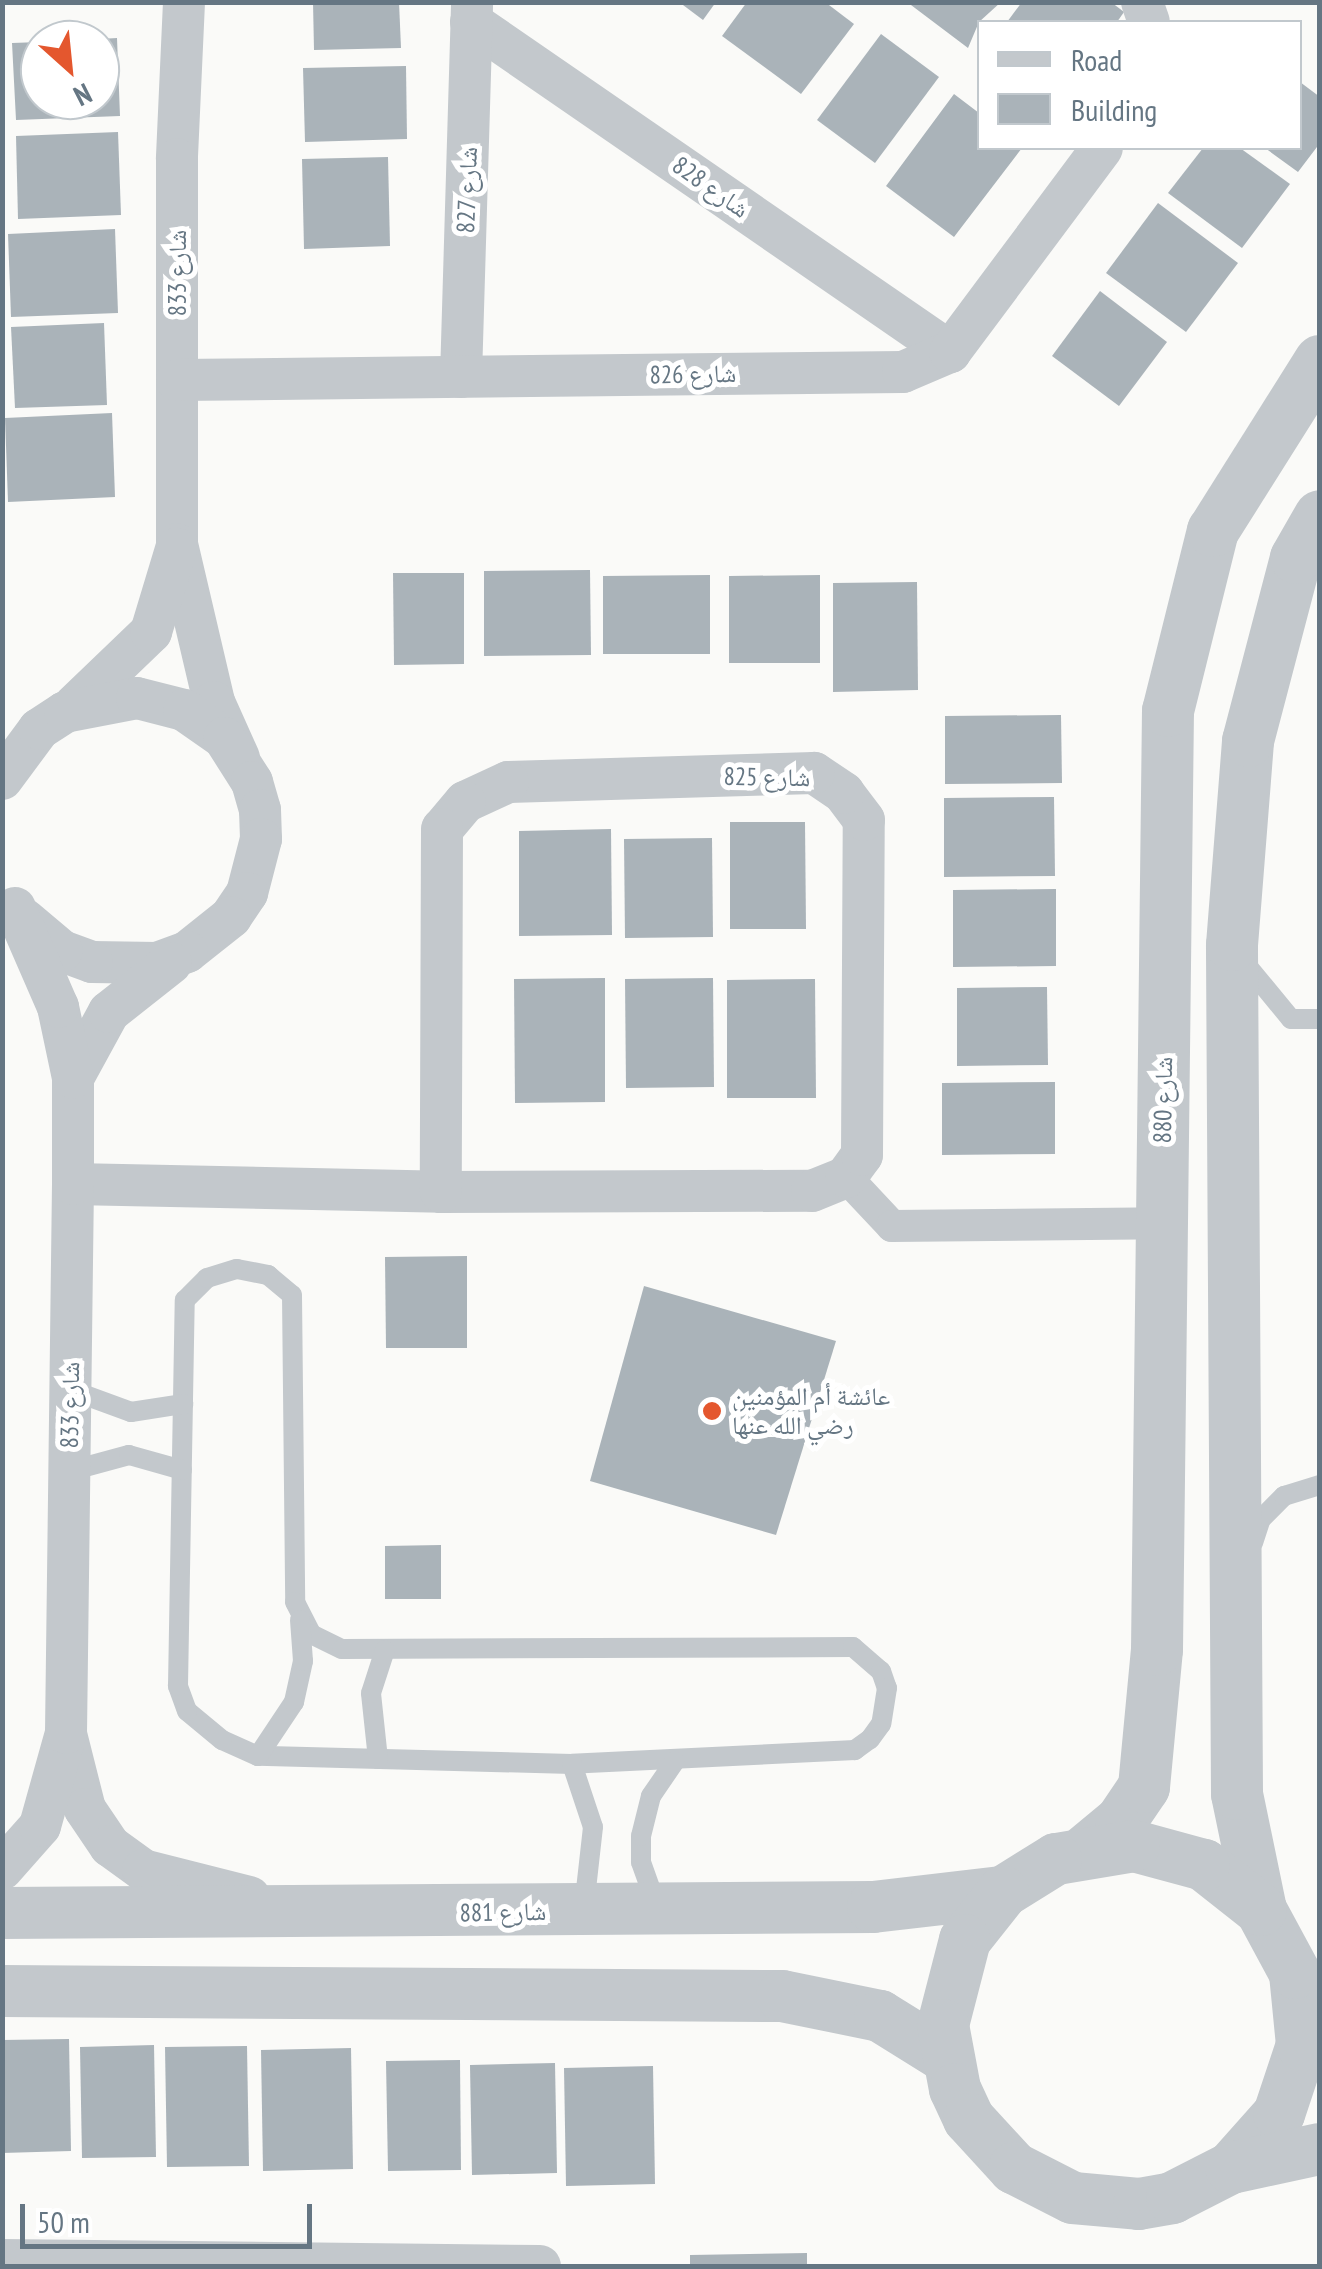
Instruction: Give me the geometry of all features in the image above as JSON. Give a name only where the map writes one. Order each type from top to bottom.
[{"type":"street","name":"شارع 833","points":[[73,1078],[109,1012],[231,917],[257,866],[260,810],[214,702],[178,544],[184,2]]},
{"type":"street","name":"شارع 828","points":[[472,12],[950,352]]},
{"type":"street","name":"شارع 827","points":[[461,377],[472,12]]},
{"type":"street","points":[[950,352],[1101,150]]},
{"type":"street","name":"شارع 826","points":[[177,380],[903,372],[950,352]]},
{"type":"street","name":"شارع 880","points":[[1086,1850],[1121,1821],[1144,1787],[1157,1650],[1168,711],[1213,531],[1320,362]]},
{"type":"street","points":[[1261,1910],[1237,1794],[1232,946],[1248,741],[1296,558],[1320,516]]},
{"type":"street","name":"شارع 833","points":[[2,778],[36,726],[115,673],[151,632],[178,544]]},
{"type":"street","points":[[36,726],[112,698],[161,702],[205,722],[239,758]]},
{"type":"street","name":"شارع 825","points":[[441,1192],[442,829],[466,802],[508,782],[814,772],[844,792],[864,820],[862,1155],[846,1177]]},
{"type":"street","name":"شارع 833","points":[[2,1869],[22,1854],[40,1826],[66,1733],[73,1184],[73,1078],[58,1008],[9,895]]},
{"type":"street","points":[[9,895],[49,942],[92,962],[157,963],[187,952]]},
{"type":"street","points":[[73,1184],[441,1192],[812,1191],[846,1177],[892,1226],[1162,1224]]},
{"type":"street","name":"شارع 833","points":[[66,1733],[85,1809],[110,1846],[143,1870],[342,1915]]},
{"type":"street","points":[[1231,2168],[1265,2134],[1290,2092],[1310,2005],[1286,1950],[1261,1910],[1225,1877],[1182,1855],[1134,1846],[1086,1850],[1042,1866],[1003,1892],[982,1914],[954,1966],[943,2025],[946,2058],[955,2090],[979,2132],[1042,2186],[1106,2204],[1139,2204],[1172,2198],[1231,2168],[1320,2148]]},
{"type":"street","name":"شارع 881","points":[[2,1913],[342,1915],[874,1907],[1003,1892]]},
{"type":"street","points":[[2,1990],[782,1996],[880,2016],[946,2058]]},
{"type":"street","points":[[2,2260],[540,2266]]},
{"type":"lane","points":[[1232,946],[1271,1003],[1290,1018],[1320,1019]]},
{"type":"lane","points":[[258,1756],[294,1702],[303,1661],[295,1602],[292,1294],[282,1283],[237,1269],[195,1288],[185,1300],[180,1696],[187,1711],[222,1740],[258,1756],[572,1764],[854,1750],[881,1724],[887,1688],[881,1671],[853,1647],[384,1650],[325,1645],[300,1620]]},
{"type":"lane","points":[[70,1390],[132,1412],[183,1404]]},
{"type":"lane","points":[[70,1471],[129,1455],[182,1470]]},
{"type":"lane","points":[[1235,1592],[1261,1519],[1284,1496],[1320,1485]]},
{"type":"lane","points":[[378,1759],[370,1693],[384,1650]]},
{"type":"lane","points":[[658,1910],[647,1887],[641,1836],[652,1796],[675,1761]]},
{"type":"lane","points":[[572,1764],[594,1826],[583,1912]]},
{"type":"building","points":[[313,2],[399,2],[401,48],[314,50]]},
{"type":"building","points":[[679,2],[716,2],[703,20]]},
{"type":"building","points":[[747,2],[825,2],[854,24],[801,94],[722,36]]},
{"type":"building","points":[[907,2],[1001,2],[977,20],[968,48]]},
{"type":"building","points":[[1022,2],[1111,2],[1124,12],[1118,20],[1008,20]]},
{"type":"building","points":[[881,34],[939,77],[875,163],[817,120]]},
{"type":"building","points":[[12,43],[20,43],[20,120],[16,120]]},
{"type":"building","points":[[406,66],[407,139],[305,142],[303,68]]},
{"type":"building","points":[[1302,84],[1320,97],[1320,143],[1298,172],[1268,150],[1302,150]]},
{"type":"building","points":[[954,94],[977,111],[977,150],[1020,150],[954,237],[886,186]]},
{"type":"building","points":[[118,132],[121,215],[18,219],[16,136]]},
{"type":"building","points":[[1201,150],[1243,150],[1290,184],[1242,248],[1168,193]]},
{"type":"building","points":[[388,157],[390,246],[304,249],[302,159]]},
{"type":"building","points":[[1158,203],[1238,263],[1186,332],[1106,273]]},
{"type":"building","points":[[115,229],[118,313],[11,317],[8,234]]},
{"type":"building","points":[[1100,291],[1167,342],[1119,406],[1052,356]]},
{"type":"building","points":[[104,323],[107,405],[15,408],[11,327]]},
{"type":"building","points":[[112,413],[115,497],[8,502],[5,418]]},
{"type":"building","points":[[590,570],[591,655],[484,656],[484,571]]},
{"type":"building","points":[[393,573],[464,573],[464,664],[394,665]]},
{"type":"building","points":[[710,575],[710,654],[603,654],[603,576]]},
{"type":"building","points":[[820,575],[820,663],[729,663],[729,576]]},
{"type":"building","points":[[917,582],[918,690],[833,692],[833,583]]},
{"type":"building","points":[[1061,715],[1062,783],[945,784],[945,716]]},
{"type":"building","points":[[1054,797],[1055,876],[944,877],[944,798]]},
{"type":"building","points":[[730,822],[805,822],[806,929],[730,929]]},
{"type":"building","points":[[611,829],[612,935],[519,936],[519,831]]},
{"type":"building","points":[[712,838],[713,937],[625,938],[624,839]]},
{"type":"building","points":[[1056,889],[1056,966],[953,967],[953,890]]},
{"type":"building","points":[[605,978],[605,1102],[515,1103],[514,979]]},
{"type":"building","points":[[713,978],[714,1087],[626,1088],[625,979]]},
{"type":"building","points":[[815,979],[816,1098],[727,1098],[727,980]]},
{"type":"building","points":[[1047,987],[1048,1065],[957,1066],[957,988]]},
{"type":"building","points":[[1055,1082],[1055,1154],[942,1155],[942,1083]]},
{"type":"building","points":[[467,1256],[467,1348],[386,1348],[385,1257]]},
{"type":"building","name":"عائشة أم المؤمنين رضي الله عنها","points":[[644,1286],[836,1341],[776,1535],[590,1481]]},
{"type":"building","points":[[441,1545],[441,1599],[385,1599],[385,1546]]},
{"type":"building","points":[[69,2039],[71,2151],[2,2153],[2,2040]]},
{"type":"building","points":[[154,2045],[156,2157],[82,2158],[80,2047]]},
{"type":"building","points":[[247,2046],[249,2166],[167,2167],[165,2047]]},
{"type":"building","points":[[351,2048],[353,2169],[263,2171],[261,2050]]},
{"type":"building","points":[[460,2060],[461,2170],[388,2171],[386,2061]]},
{"type":"building","points":[[555,2063],[557,2173],[472,2175],[470,2065]]},
{"type":"building","points":[[653,2066],[655,2184],[566,2186],[564,2068]]},
{"type":"building","points":[[807,2253],[807,2266],[690,2266],[690,2255]]},
{"type":"place","name":"عائشة أم المؤمنين رضي الله عنها","points":[[712,1411]]}]
